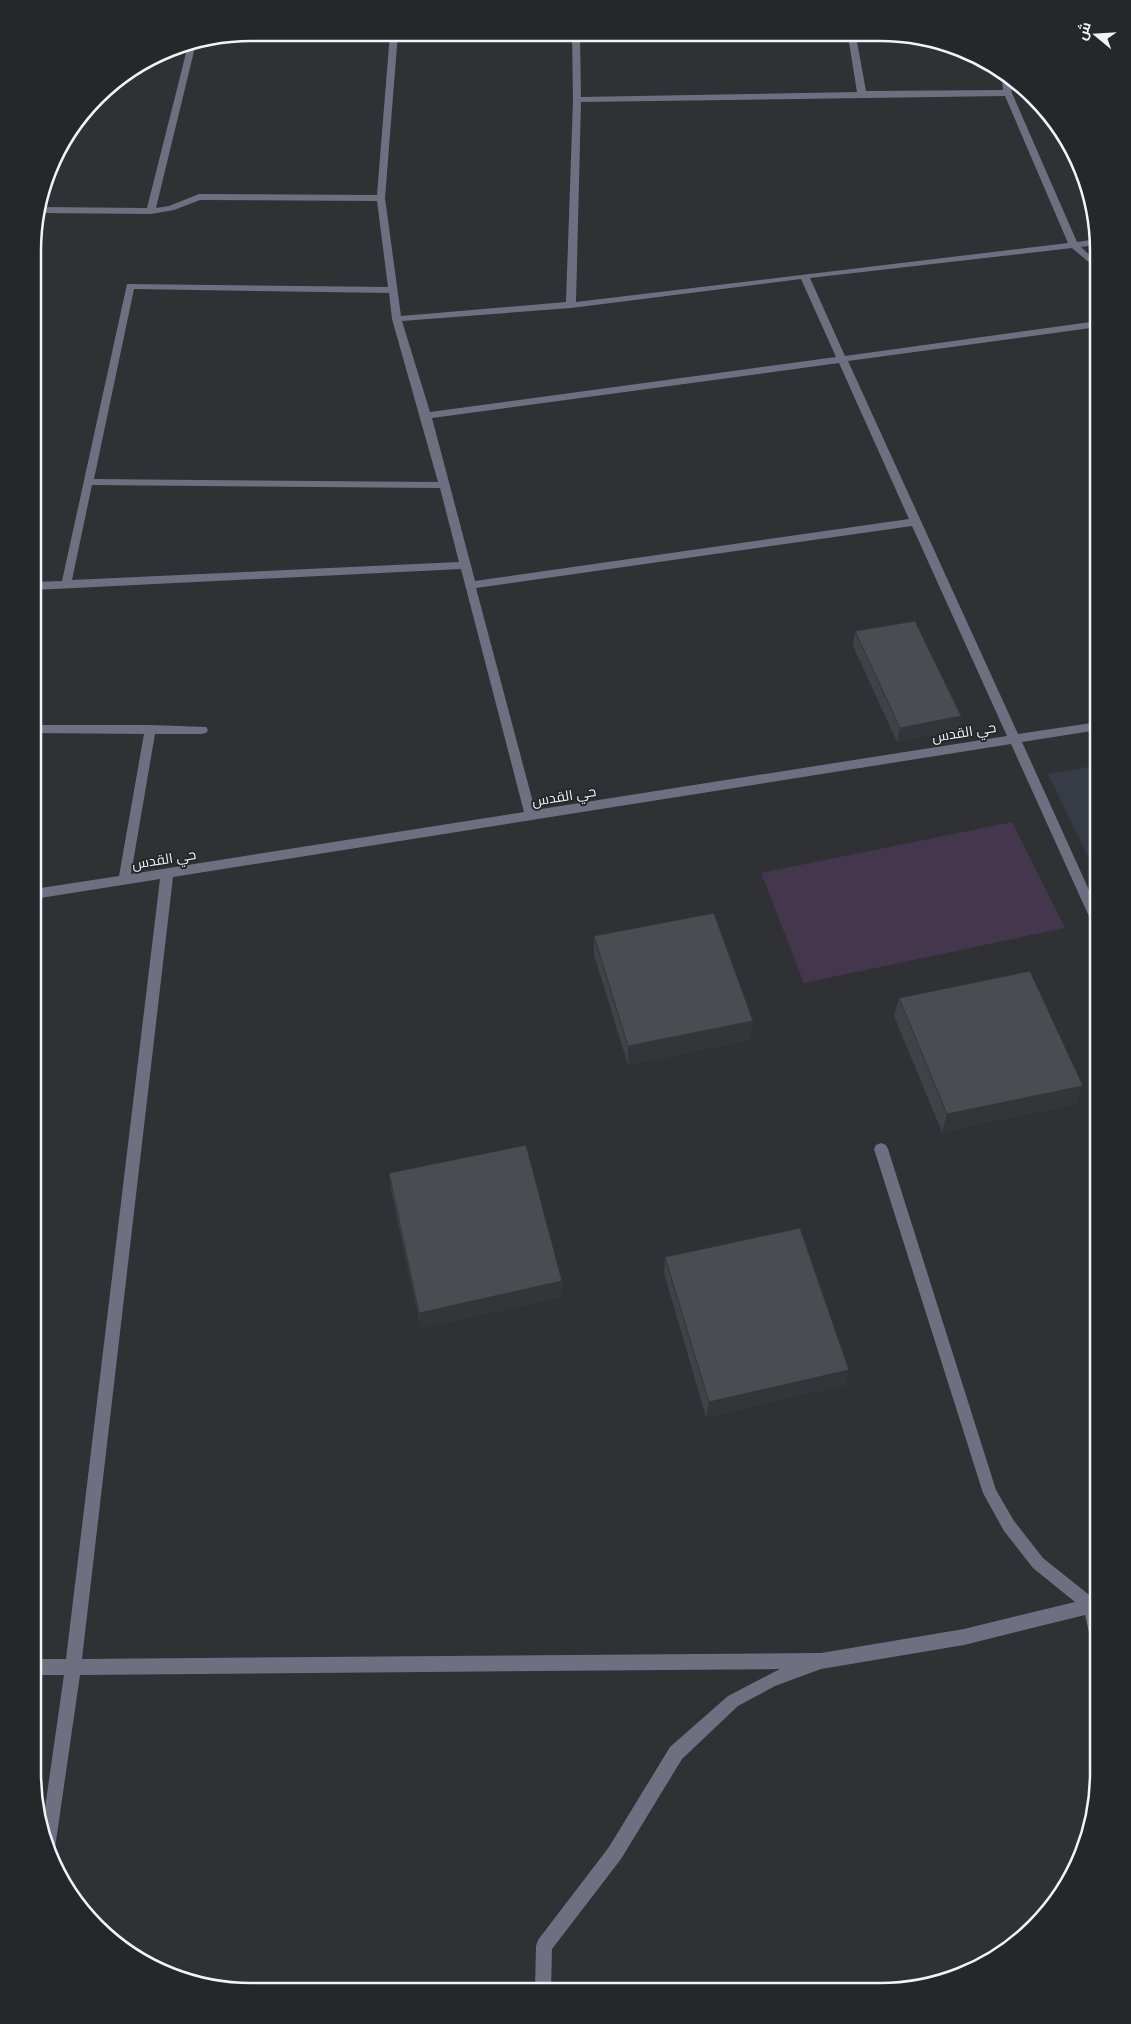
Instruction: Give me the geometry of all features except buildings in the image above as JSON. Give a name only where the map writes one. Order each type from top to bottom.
[{"type":"street","points":[[393,41],[381,198],[397,319],[426,416],[531,816]]},
{"type":"street","points":[[571,305],[577,100],[576,41]]},
{"type":"street","points":[[853,41],[862,94]]},
{"type":"street","points":[[151,212],[191,50]]},
{"type":"street","points":[[1006,84],[1008,93],[1074,246],[1090,259]]},
{"type":"street","points":[[577,100],[1008,93]]},
{"type":"street","points":[[45,210],[151,212],[170,208],[199,197],[381,198]]},
{"type":"street","points":[[397,319],[571,305],[1089,243]]},
{"type":"street","points":[[804,276],[1090,905]]},
{"type":"street","points":[[66,585],[130,286],[393,290]]},
{"type":"street","points":[[426,416],[1090,325]]},
{"type":"street","points":[[89,482],[444,485]]},
{"type":"street","points":[[470,585],[916,522]]},
{"type":"street","points":[[41,586],[466,565]]},
{"type":"street","name":"حي القدس","points":[[41,893],[1090,727]]},
{"type":"street","points":[[41,729],[202,730]]},
{"type":"street","points":[[124,880],[150,729]]},
{"type":"street","points":[[49,1831],[73,1667],[167,874]]},
{"type":"street","points":[[881,1149],[990,1493],[1009,1526],[1038,1563],[1090,1601]]},
{"type":"street","points":[[41,1667],[821,1661],[964,1637],[1090,1606]]},
{"type":"street","points":[[542,1983],[544,1946],[615,1853],[676,1753],[733,1701],[771,1680],[821,1661]]},
{"type":"shaded area","points":[[1090,766],[1090,861],[1048,774]]},
{"type":"shaded area","points":[[1012,822],[1065,928],[804,983],[761,873]]}]
